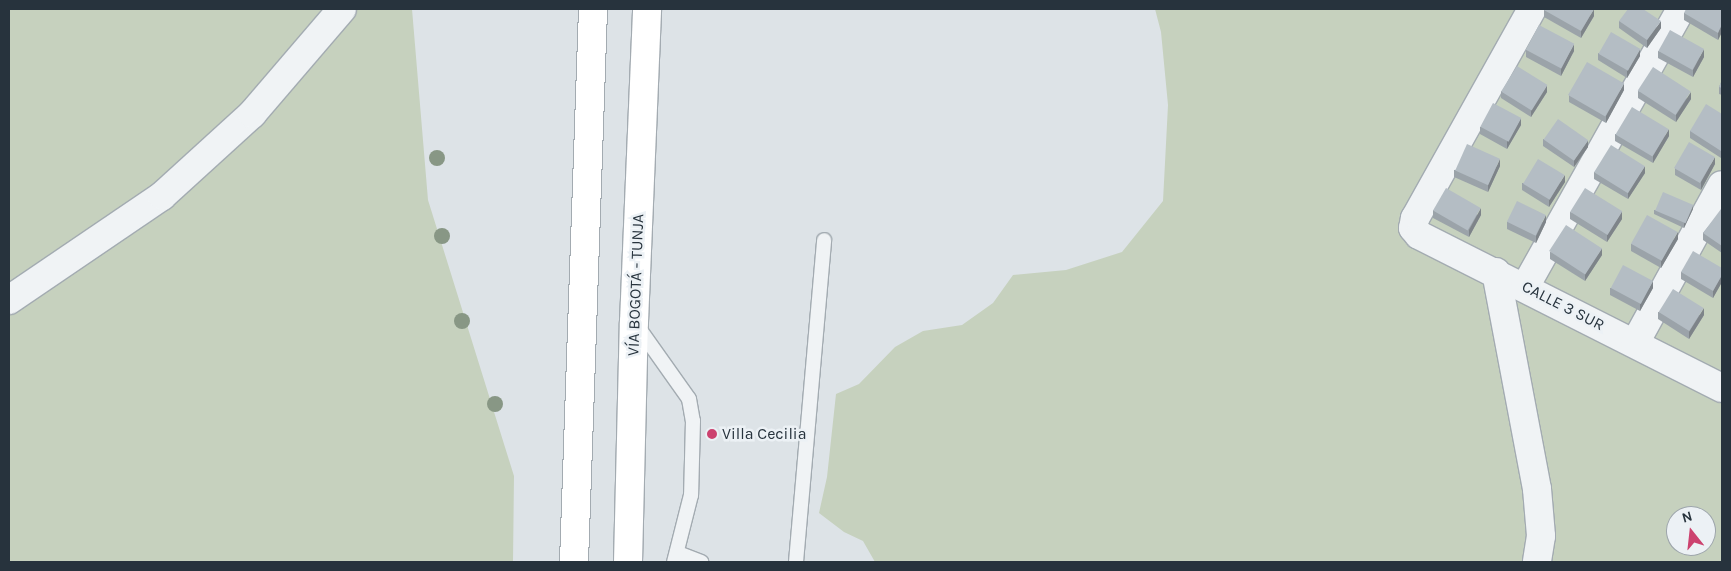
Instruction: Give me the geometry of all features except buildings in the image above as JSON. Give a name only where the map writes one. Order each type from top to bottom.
[{"type":"highway","points":[[574,562],[593,9]]},
{"type":"highway","name":"VÍA BOGOTÁ - TUNJA","points":[[628,562],[634,322],[647,9]]},
{"type":"street","points":[[9,300],[162,196],[252,114],[342,9]]},
{"type":"street","name":"CALLE 3 SUR","points":[[1532,9],[1415,218],[1413,228],[1419,235],[1496,272],[1722,388]]},
{"type":"street","points":[[1525,287],[1681,9]]},
{"type":"street","points":[[1635,343],[1722,185]]},
{"type":"street","points":[[1496,272],[1537,489],[1541,536],[1537,562]]},
{"type":"lane","points":[[796,562],[824,240]]},
{"type":"lane","points":[[634,322],[689,399],[693,421],[691,495],[676,558],[702,562]]},
{"type":"green space","points":[[9,9],[412,9],[428,200],[514,476],[513,562],[9,562]]},
{"type":"green space","points":[[1155,9],[1722,9],[1722,562],[875,562],[863,541],[844,532],[819,513],[827,477],[836,394],[859,384],[895,347],[923,331],[962,325],[993,303],[1013,275],[1066,270],[1122,252],[1163,201],[1168,105],[1161,32]]},
{"type":"place","name":"Villa Cecilia","points":[[712,434]]}]
